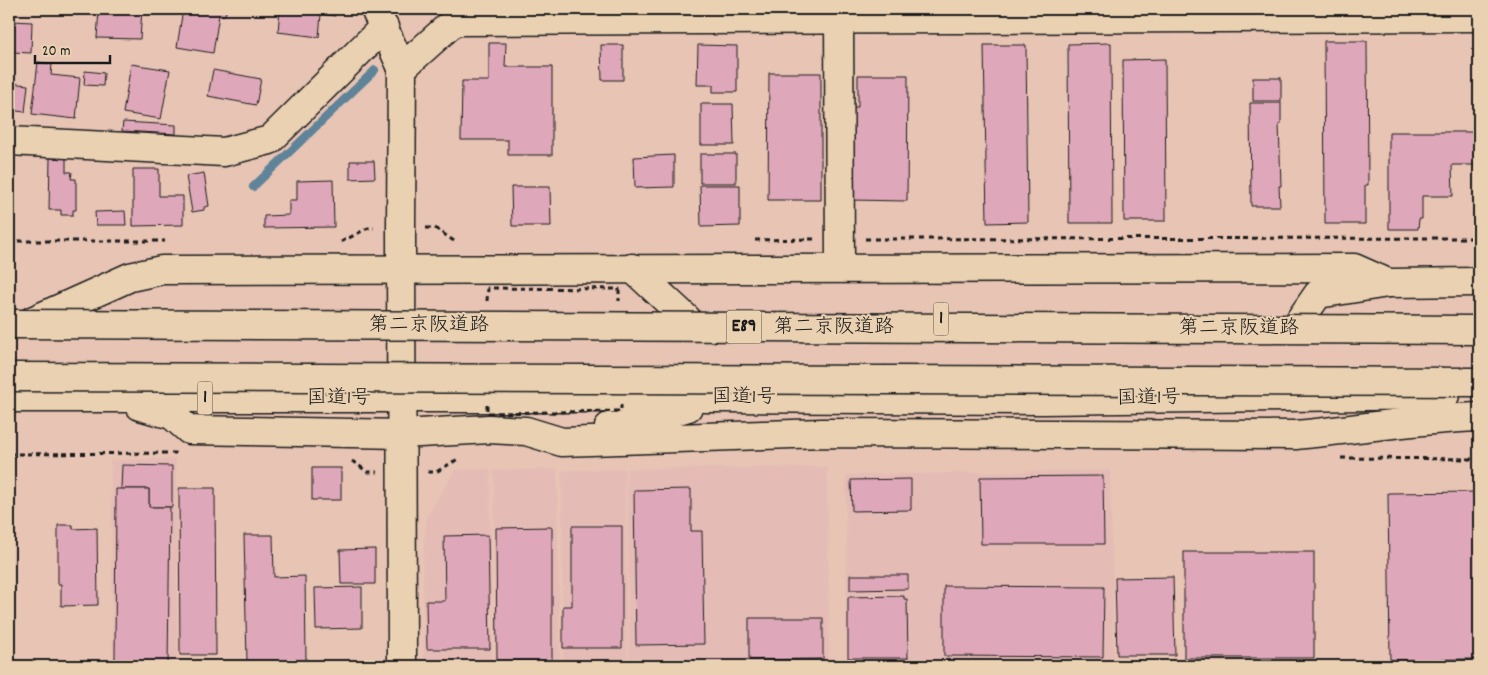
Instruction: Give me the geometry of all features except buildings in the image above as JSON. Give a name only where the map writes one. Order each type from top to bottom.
[{"type":"main road","points":[[839,14],[840,268]]},
{"type":"main road","points":[[402,68],[461,15],[839,14],[1479,18]]},
{"type":"main road","points":[[9,141],[224,152],[270,140],[379,18],[402,68],[402,666]]},
{"type":"main road","points":[[16,322],[130,277],[162,270],[402,268],[1354,268],[1388,283]]},
{"type":"main road","points":[[632,268],[686,318]]},
{"type":"main road","points":[[1300,320],[1318,294],[1388,283],[1479,282]]},
{"type":"main road","name":"1","points":[[16,322],[686,318],[1300,320],[1479,318]]},
{"type":"main road","name":"第二京阪道路","points":[[16,322],[1479,330]]},
{"type":"main road","points":[[9,377],[1479,382]]},
{"type":"main road","name":"国道1号","points":[[9,398],[1043,400],[1479,394]]},
{"type":"main road","points":[[1275,397],[1341,412],[1370,428]]},
{"type":"main road","points":[[112,398],[172,415],[189,430],[402,434],[489,429],[526,431],[624,426],[716,398]]},
{"type":"main road","points":[[526,431],[562,442],[822,433],[1296,435],[1370,428],[1437,418],[1479,417]]},
{"type":"path","points":[[332,242],[341,242],[368,228]]},
{"type":"path","points":[[435,228],[460,245]]},
{"type":"path","points":[[750,240],[1479,238]]},
{"type":"path","points":[[9,241],[165,241]]},
{"type":"shaded area","points":[[176,459],[178,666],[113,666],[111,460]]},
{"type":"shaded area","points":[[827,467],[829,666],[629,666],[627,469]]},
{"type":"shaded area","points":[[490,469],[492,666],[424,666],[423,558],[427,517],[455,470]]},
{"type":"shaded area","points":[[557,469],[560,666],[495,666],[494,470]]},
{"type":"shaded area","points":[[625,469],[627,666],[563,666],[562,471]]},
{"type":"shaded area","points":[[1110,470],[1114,664],[847,666],[846,475]]},
{"type":"waterway","points":[[253,187],[375,70]]}]
